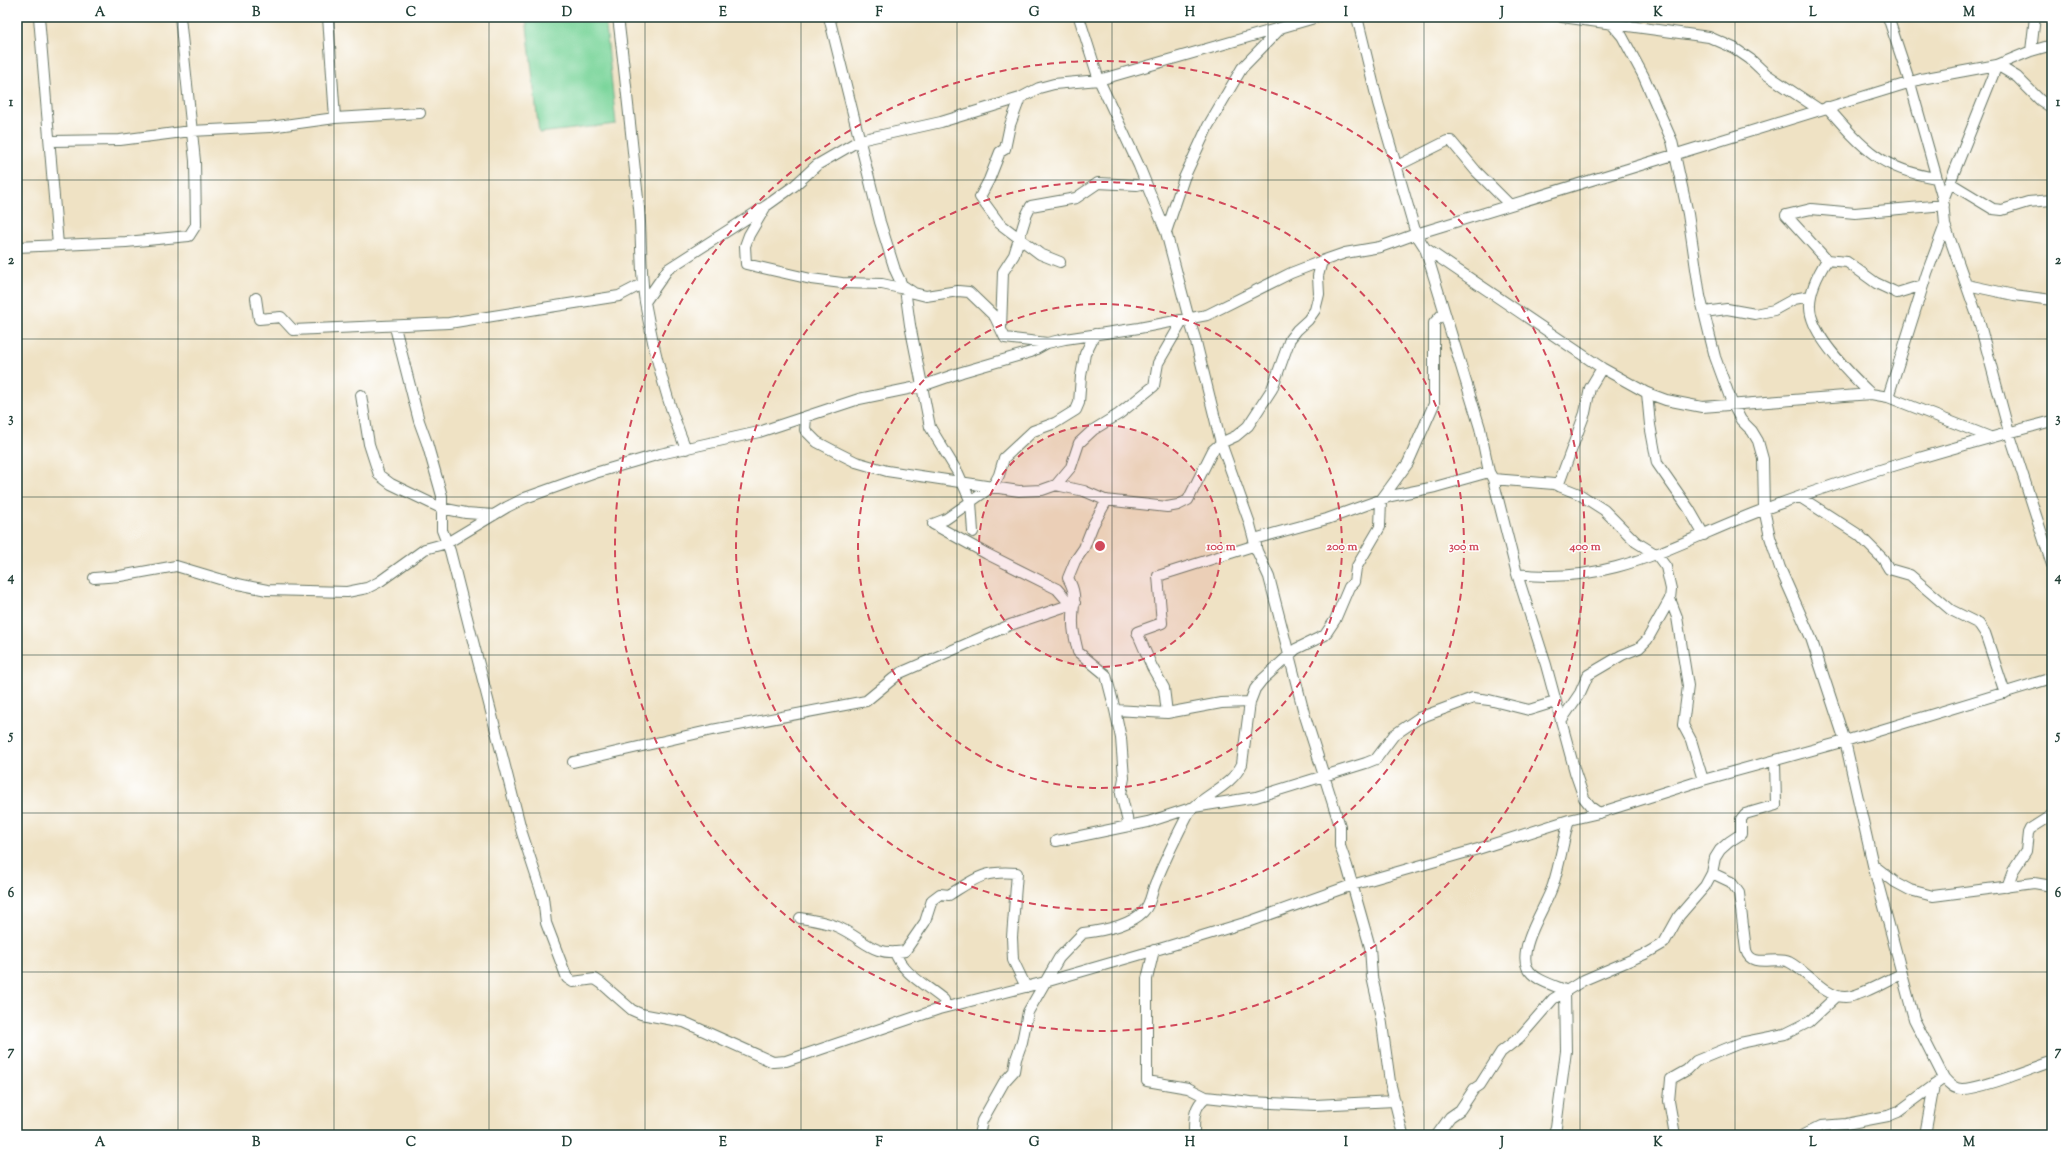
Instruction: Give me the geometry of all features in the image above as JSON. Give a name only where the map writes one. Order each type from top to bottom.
[{"type":"street","points":[[50,17],[39,17],[51,141],[58,245]]},
{"type":"street","points":[[17,247],[188,236],[196,225],[195,161],[180,17]]},
{"type":"street","points":[[328,17],[335,118]]},
{"type":"street","points":[[618,17],[630,107],[634,172],[639,210],[642,284],[650,328],[674,417],[686,449]]},
{"type":"street","points":[[829,17],[889,252],[895,270],[905,289],[910,325],[930,427],[961,481],[971,502],[973,532]]},
{"type":"street","points":[[1079,17],[1099,80],[1146,183],[1166,232],[1186,320],[1195,338],[1221,443],[1255,542],[1269,577],[1288,658],[1340,826],[1340,846],[1370,947],[1372,977],[1381,1017],[1394,1101],[1403,1135]]},
{"type":"street","points":[[645,302],[668,269],[766,206],[794,186],[817,165],[860,140],[941,122],[1020,98],[1039,88],[1054,84],[1099,80],[1318,17]]},
{"type":"street","points":[[1357,17],[1378,103],[1416,234],[1425,248],[1480,428],[1517,574],[1546,665],[1555,702],[1582,793],[1588,803],[1599,813]]},
{"type":"street","points":[[1562,17],[1611,20],[1709,37],[1734,48],[1750,59],[1766,74],[1824,108],[1871,154],[1914,174],[1936,178]]},
{"type":"street","points":[[1888,17],[1910,83],[1943,203],[1945,225],[1979,321],[2009,432],[2052,564]]},
{"type":"street","points":[[2031,51],[2035,17]]},
{"type":"street","points":[[1611,20],[1622,36],[1643,75],[1672,141],[1676,154],[1688,214],[1704,312],[1715,357],[1732,403],[1741,420],[1752,431],[1758,441],[1764,459],[1764,509],[1770,538],[1780,568],[1811,638],[1845,741],[1873,865],[1914,1019],[1949,1085],[1963,1089],[2052,1062]]},
{"type":"street","points":[[1166,232],[1184,178],[1208,126],[1242,68],[1281,27]]},
{"type":"street","points":[[94,578],[120,576],[176,566],[233,583],[267,590],[347,592],[366,588],[378,582],[425,549],[447,543],[525,498],[594,473],[759,432],[806,418],[859,399],[922,386],[1031,352],[1047,344],[1078,336],[1186,320],[1207,315],[1291,273],[1345,253],[1380,247],[1416,234],[1824,108],[1910,83],[1997,65],[2031,51],[2052,45]]},
{"type":"street","points":[[1997,65],[2017,77],[2040,100],[2052,108]]},
{"type":"street","points":[[1943,203],[1974,117],[1997,65]]},
{"type":"street","points":[[1020,98],[1010,125],[1005,149],[1000,152],[989,180],[980,197],[999,222],[1019,239],[1040,254],[1060,262]]},
{"type":"street","points":[[51,141],[120,140],[191,132],[270,127],[335,118],[420,113]]},
{"type":"street","points":[[1397,166],[1447,141],[1451,141],[1476,171],[1510,205]]},
{"type":"street","points":[[1001,332],[1003,272],[1014,255],[1029,209],[1034,204],[1076,198],[1098,183],[1137,185],[1146,183]]},
{"type":"street","points":[[1950,183],[1993,209],[1998,210],[2028,202],[2052,200]]},
{"type":"street","points":[[1923,285],[1897,292],[1893,291],[1876,283],[1847,262],[1827,260],[1786,215],[1811,209],[1855,213],[1943,203]]},
{"type":"street","points":[[766,206],[745,246],[746,264],[811,279],[842,283],[882,284],[905,289],[926,296],[958,291],[969,292],[995,317],[1005,338],[1047,344]]},
{"type":"street","points":[[1888,397],[1923,285],[1945,225]]},
{"type":"street","points":[[1425,248],[1602,368],[1647,393],[1666,400],[1702,407],[1732,403],[1871,394],[1888,397],[1990,437]]},
{"type":"street","points":[[1827,260],[1821,269],[1810,296],[1810,309],[1817,329],[1842,365],[1871,394]]},
{"type":"street","points":[[806,418],[805,430],[817,442],[856,462],[887,471],[1019,491],[1042,490],[1056,486],[1084,491],[1107,500],[1168,506],[1183,503],[1188,500],[1213,450],[1221,443],[1236,436],[1248,426],[1272,389],[1290,339],[1308,320],[1315,310],[1318,294],[1318,276],[1322,261]]},
{"type":"street","points":[[256,298],[259,320],[281,317],[293,330],[395,327],[449,323],[588,302],[619,296],[642,284]]},
{"type":"street","points":[[1966,285],[2014,295],[2052,300]]},
{"type":"street","points":[[1704,312],[1727,309],[1755,314],[1774,310],[1794,299],[1810,296]]},
{"type":"street","points":[[979,1135],[982,1121],[1004,1082],[1014,1071],[1028,1012],[1059,958],[1083,933],[1096,932],[1126,922],[1141,914],[1145,909],[1180,831],[1194,807],[1226,784],[1239,771],[1245,754],[1250,702],[1255,689],[1262,680],[1288,658],[1296,649],[1320,638],[1331,628],[1349,587],[1354,582],[1356,568],[1380,527],[1381,500],[1408,463],[1434,404],[1434,323],[1444,312]]},
{"type":"street","points":[[1056,486],[1070,467],[1079,443],[1093,430],[1119,414],[1154,386],[1158,363],[1186,320]]},
{"type":"street","points":[[395,327],[419,421],[440,485],[442,496],[442,530],[447,543],[522,833],[542,897],[546,923],[568,978],[573,982],[595,979],[632,1010],[641,1014],[684,1022],[776,1062],[847,1041],[945,1008],[1045,982],[1251,921],[1352,885],[1478,849],[1569,820],[1599,813],[1703,780],[1845,741],[2052,678]]},
{"type":"street","points":[[1073,604],[1057,589],[987,554],[933,524],[946,519],[993,486],[999,475],[1004,458],[1033,431],[1055,423],[1076,410],[1079,403],[1084,354],[1095,334]]},
{"type":"street","points":[[1558,486],[1585,413],[1590,388],[1602,368]]},
{"type":"street","points":[[1647,393],[1650,425],[1657,463],[1689,509],[1704,535]]},
{"type":"street","points":[[361,395],[369,444],[379,475],[391,484],[441,508],[494,515]]},
{"type":"street","points":[[1517,574],[1558,577],[1596,573],[1657,554],[1764,509],[1800,497],[1990,437],[2052,421]]},
{"type":"street","points":[[1168,713],[1164,688],[1152,667],[1137,632],[1162,623],[1158,576],[1381,500],[1491,476],[1558,486],[1579,494],[1604,510],[1636,542],[1657,554],[1666,567],[1671,589],[1670,599],[1652,633],[1641,646],[1622,654],[1588,675],[1580,693],[1561,720]]},
{"type":"street","points":[[1800,497],[1859,535],[1883,560],[1889,569],[1910,575],[1951,610],[1972,619],[1979,624],[1984,633],[2005,693]]},
{"type":"street","points":[[1107,500],[1093,525],[1084,548],[1075,562],[1068,578],[1075,589],[1073,624],[1078,652],[1106,675],[1116,710],[1121,738],[1124,778],[1121,794],[1130,826]]},
{"type":"street","points":[[1670,599],[1677,617],[1688,686],[1683,725],[1691,740],[1703,780]]},
{"type":"street","points":[[573,762],[712,730],[866,701],[900,673],[1010,625],[1073,604]]},
{"type":"street","points":[[1056,840],[1148,822],[1194,807],[1256,797],[1372,761],[1399,731],[1430,713],[1454,707],[1468,700],[1480,698],[1529,710],[1555,702]]},
{"type":"street","points":[[1116,710],[1168,713],[1221,703],[1250,702]]},
{"type":"street","points":[[1437,1135],[1450,1117],[1460,1110],[1474,1089],[1480,1085],[1501,1052],[1520,1037],[1553,999],[1565,990],[1584,980],[1646,954],[1664,943],[1679,916],[1705,886],[1712,873],[1715,858],[1720,850],[1741,834],[1741,818],[1745,814],[1776,805],[1776,761]]},
{"type":"street","points":[[2007,887],[2013,871],[2026,851],[2028,833],[2030,829],[2052,815]]},
{"type":"street","points":[[1565,990],[1533,975],[1527,967],[1525,955],[1536,921],[1553,887],[1569,820]]},
{"type":"street","points":[[1873,865],[1895,882],[1910,890],[1933,896],[2034,883],[2052,886]]},
{"type":"street","points":[[800,918],[839,927],[866,945],[884,952],[905,951],[925,922],[932,900],[940,894],[949,895],[981,875],[998,871],[1017,873],[1012,937],[1013,960],[1026,987]]},
{"type":"street","points":[[1712,873],[1731,882],[1739,893],[1747,955],[1755,960],[1786,961],[1837,996],[1846,997],[1872,988],[1901,974]]},
{"type":"street","points":[[1154,950],[1147,979],[1147,1081],[1188,1088],[1206,1097],[1315,1105],[1394,1101]]},
{"type":"street","points":[[895,952],[897,958],[916,980],[944,1000],[945,1008]]},
{"type":"street","points":[[1554,1135],[1566,1051],[1565,990]]},
{"type":"street","points":[[1675,1135],[1669,1101],[1672,1079],[1687,1070],[1696,1061],[1740,1043],[1785,1034],[1810,1022],[1837,996]]},
{"type":"street","points":[[1803,1135],[1821,1126],[1852,1123],[1888,1116],[1907,1105],[1944,1078]]},
{"type":"street","points":[[1925,1135],[1934,1085]]},
{"type":"street","points":[[1194,1135],[1194,1113],[1200,1101],[1206,1097]]},
{"type":"green space","points":[[526,17],[605,17],[616,124],[539,133]]}]
